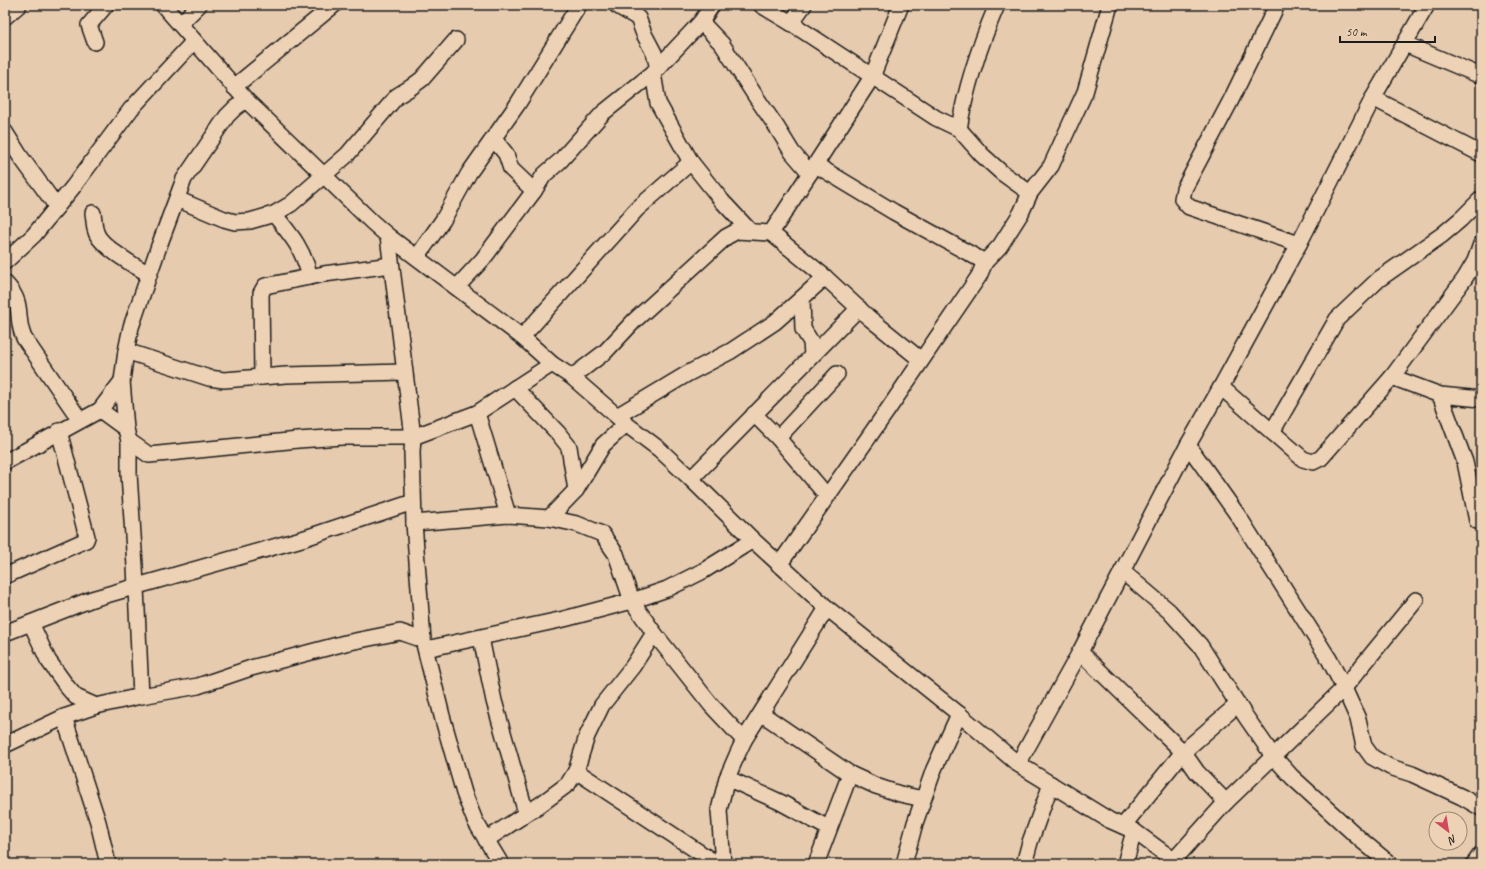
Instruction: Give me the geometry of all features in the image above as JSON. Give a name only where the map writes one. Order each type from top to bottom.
[{"type":"street","points":[[5,17],[19,5]]},
{"type":"street","points":[[95,42],[89,25],[106,5]]},
{"type":"street","points":[[163,5],[246,100],[388,236],[522,337],[552,364],[572,378],[595,399],[659,449],[753,540],[827,608],[959,714],[1018,764],[1109,820],[1128,828],[1176,862],[1226,802],[1344,688],[1416,600]]},
{"type":"street","points":[[180,24],[199,5]]},
{"type":"street","points":[[234,87],[334,5]]},
{"type":"street","points":[[417,257],[443,220],[469,173],[517,105],[546,60],[579,5]]},
{"type":"street","points":[[616,5],[638,18],[654,53],[658,103],[691,162],[722,202],[750,231]]},
{"type":"street","points":[[457,287],[483,259],[534,191],[544,175],[560,161],[603,113],[655,71],[701,22],[712,5]]},
{"type":"street","points":[[761,5],[792,23],[936,118],[959,129],[982,155],[1002,173],[1030,193]]},
{"type":"street","points":[[792,23],[804,5]]},
{"type":"street","points":[[771,232],[872,77],[901,5]]},
{"type":"street","points":[[959,129],[964,100],[972,69],[997,5]]},
{"type":"street","points":[[779,564],[979,276],[985,262],[1000,246],[1021,213],[1030,193],[1051,166],[1085,92],[1110,5]]},
{"type":"street","points":[[1277,5],[1230,102],[1184,189],[1182,200],[1189,207],[1299,244]]},
{"type":"street","points":[[1018,764],[1080,652],[1188,446],[1222,388],[1299,244],[1373,98],[1428,5]]},
{"type":"street","points":[[701,22],[722,44],[792,152],[813,169],[985,262]]},
{"type":"street","points":[[177,200],[224,219],[236,222],[250,221],[274,214],[291,204],[347,155],[397,96],[422,78],[456,40]]},
{"type":"street","points":[[5,262],[34,235],[131,109],[194,41]]},
{"type":"street","points":[[1405,44],[1481,76]]},
{"type":"street","points":[[1373,98],[1481,154]]},
{"type":"street","points":[[141,696],[127,435],[122,381],[126,351],[131,328],[149,274],[184,179],[227,116],[246,100]]},
{"type":"street","points":[[5,132],[20,156],[57,206]]},
{"type":"street","points":[[493,138],[506,154],[511,169],[534,191]]},
{"type":"street","points":[[522,337],[637,208],[691,162]]},
{"type":"street","points":[[1272,432],[1337,319],[1379,279],[1442,235],[1462,219],[1481,198]]},
{"type":"street","points":[[93,213],[96,233],[103,241],[123,259],[149,274]]},
{"type":"street","points":[[274,214],[295,239],[306,260],[310,277]]},
{"type":"street","points":[[572,378],[605,352],[634,321],[726,237],[737,231],[771,232],[921,360]]},
{"type":"street","points":[[388,236],[413,436],[414,524],[424,645],[464,793],[475,821],[501,864]]},
{"type":"street","points":[[1222,388],[1303,459],[1313,462],[1321,458],[1392,377],[1465,278],[1475,261],[1481,244]]},
{"type":"street","points":[[262,377],[261,292],[265,286],[310,277],[392,265]]},
{"type":"street","points":[[549,518],[576,490],[603,445],[621,420],[688,374],[731,351],[768,327],[825,277]]},
{"type":"street","points":[[5,283],[18,301],[21,331],[24,338],[80,420]]},
{"type":"street","points":[[802,298],[803,329],[810,342],[812,355]]},
{"type":"street","points":[[691,479],[859,308]]},
{"type":"street","points":[[126,351],[209,378],[224,380],[351,372],[404,372]]},
{"type":"street","points":[[100,410],[149,455],[298,440],[342,437],[413,436],[477,413],[552,364]]},
{"type":"street","points":[[778,438],[838,374]]},
{"type":"street","points":[[1392,377],[1440,395],[1481,399]]},
{"type":"street","points":[[5,462],[59,431],[100,410],[122,381]]},
{"type":"street","points":[[516,388],[569,447],[576,490]]},
{"type":"street","points":[[1440,395],[1465,462],[1477,521]]},
{"type":"street","points":[[477,413],[508,515]]},
{"type":"street","points":[[754,414],[778,438],[827,496]]},
{"type":"street","points":[[5,576],[84,543],[86,540],[87,537],[59,431]]},
{"type":"street","points":[[1188,446],[1239,517],[1329,659],[1358,719],[1364,746],[1372,757],[1390,767],[1412,774],[1462,797],[1481,808]]},
{"type":"street","points":[[5,633],[92,599],[305,538],[413,502]]},
{"type":"street","points":[[414,524],[508,515],[549,518],[578,524],[602,534],[616,554],[632,601],[654,633],[711,705],[744,740]]},
{"type":"street","points":[[5,745],[64,717],[96,706],[198,686],[251,668],[345,643],[400,632],[424,645],[481,638],[564,619],[632,601],[667,589],[702,571],[753,540]]},
{"type":"street","points":[[1122,571],[1169,611],[1200,646],[1273,756],[1297,782],[1390,864]]},
{"type":"street","points":[[723,864],[719,810],[727,778],[744,740],[762,714],[827,608]]},
{"type":"street","points":[[31,623],[48,660],[68,688],[76,697],[96,706]]},
{"type":"street","points":[[486,840],[568,784],[576,771],[587,736],[602,704],[633,666],[654,633]]},
{"type":"street","points":[[481,638],[494,701],[526,813]]},
{"type":"street","points":[[1080,652],[1183,752],[1197,772],[1226,802]]},
{"type":"street","points":[[1124,864],[1128,828],[1183,752],[1238,704]]},
{"type":"street","points":[[762,714],[850,774],[882,788],[923,799]]},
{"type":"street","points":[[904,864],[915,822],[934,769],[959,714]]},
{"type":"street","points":[[64,717],[98,822],[108,864]]},
{"type":"street","points":[[576,771],[717,864]]},
{"type":"street","points":[[816,864],[828,828],[850,774]]},
{"type":"street","points":[[727,778],[780,802],[828,828]]},
{"type":"street","points":[[1024,864],[1030,842],[1051,784]]},
{"type":"street","points":[[1474,864],[1481,854]]}]
